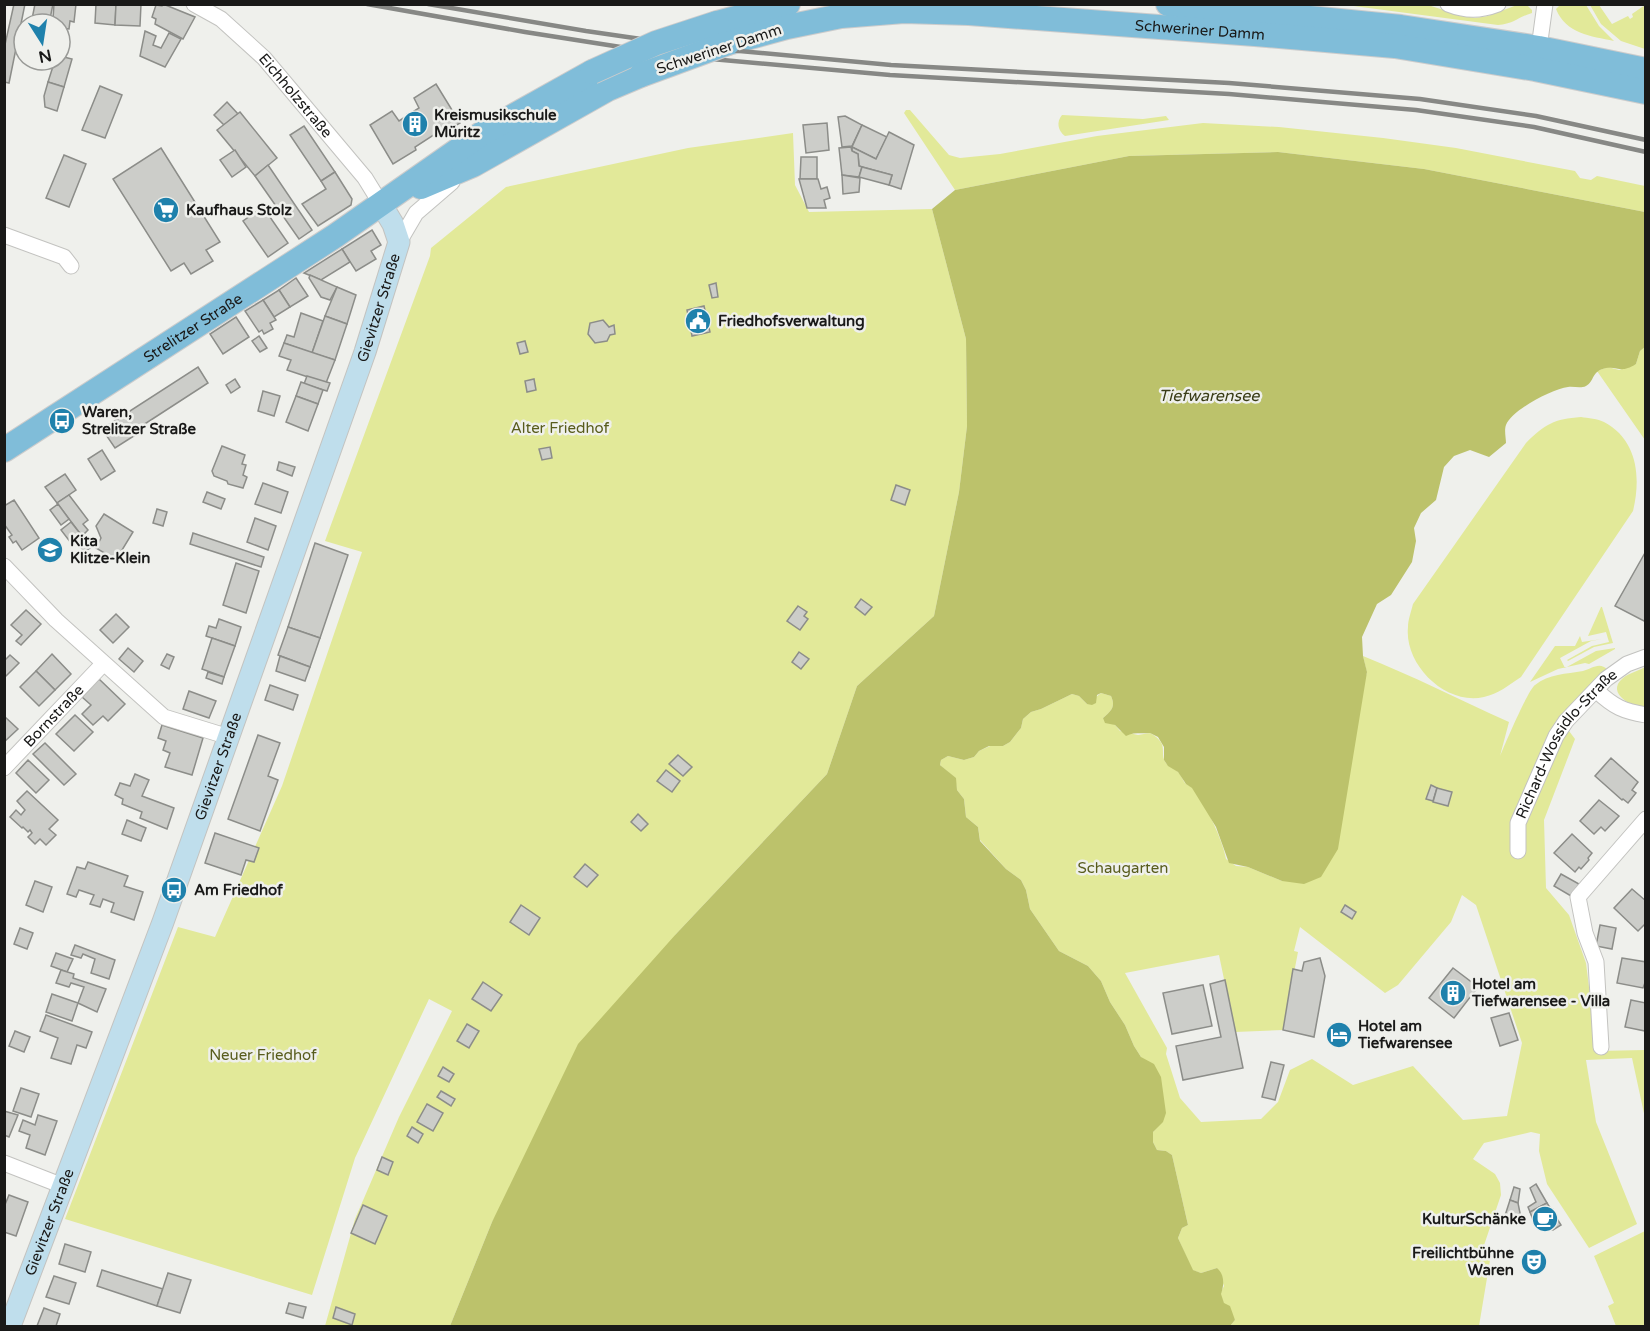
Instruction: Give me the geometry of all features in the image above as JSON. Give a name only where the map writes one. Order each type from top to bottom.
[{"type":"main road","name":"Schweriner Damm","points":[[1168,4],[1401,27],[1539,48],[1646,70]]},
{"type":"main road","name":"Schweriner Damm","points":[[381,204],[481,134],[592,72],[656,43],[717,24],[787,16],[841,16],[904,8],[1395,46],[1535,69],[1646,92]]},
{"type":"main road","name":"Schweriner Damm","points":[[381,204],[473,165],[608,89],[728,43],[787,16]]},
{"type":"main road","name":"Gievitzer Straße","points":[[10,1326],[163,922],[361,362],[399,242],[393,224],[381,204]]},
{"type":"main road","name":"Strelitzer Straße","points":[[4,450],[381,204]]},
{"type":"street","name":"Eichholzstraße","points":[[194,4],[221,19],[264,58],[365,178],[381,204]]},
{"type":"street","points":[[1448,4],[1462,9],[1476,10],[1498,4]]},
{"type":"street","points":[[1539,48],[1545,4]]},
{"type":"street","points":[[399,242],[416,213],[473,165]]},
{"type":"street","points":[[4,236],[64,257],[71,266]]},
{"type":"street","points":[[4,566],[56,620],[164,717],[229,737]]},
{"type":"street","name":"Richard-Wossidlo-Straße","points":[[1518,851],[1518,823],[1556,736],[1566,721],[1614,672],[1646,657]]},
{"type":"street","name":"Bornstraße","points":[[4,768],[103,664]]},
{"type":"street","points":[[1597,691],[1616,707],[1646,715]]},
{"type":"street","points":[[1601,1047],[1596,962],[1585,933],[1578,897],[1646,819]]},
{"type":"street","points":[[4,1163],[63,1186]]},
{"type":"green space","points":[[1346,5],[1428,5],[1475,18],[1488,16],[1517,5],[1527,5],[1532,13],[1498,25]]},
{"type":"green space","points":[[1560,5],[1586,5],[1599,26],[1614,41],[1573,29],[1560,17],[1556,9]]},
{"type":"green space","points":[[1590,5],[1599,5],[1612,24],[1628,16],[1630,19],[1633,17],[1632,14],[1645,5],[1645,49],[1621,41],[1601,24]]},
{"type":"green space","points":[[910,110],[949,155],[960,158],[1000,154],[1097,136],[1203,123],[1279,127],[1456,148],[1575,171],[1580,178],[1591,180],[1597,176],[1645,186],[1645,212],[1424,169],[1278,152],[1129,156],[955,190],[904,113]]},
{"type":"green space","points":[[1062,115],[1143,119],[1166,116],[1169,120],[1065,136],[1059,126]]},
{"type":"green space","points":[[793,133],[795,185],[809,212],[932,209],[966,339],[967,426],[959,492],[934,616],[857,686],[827,774],[676,934],[492,1222],[450,1326],[325,1326],[355,1219],[399,1117],[452,1011],[429,999],[355,1158],[312,1295],[65,1219],[178,927],[215,937],[282,786],[362,552],[325,541],[431,248],[506,187],[688,148]]},
{"type":"green space","points":[[1645,346],[1645,440],[1597,371],[1608,367],[1619,370],[1636,364],[1640,351]]},
{"type":"green space","points":[[1581,417],[1604,422],[1624,439],[1630,449],[1637,486],[1633,511],[1521,677],[1499,691],[1484,697],[1470,698],[1442,689],[1430,680],[1413,655],[1408,627],[1413,604],[1526,443],[1550,424]]},
{"type":"green space","points":[[1601,607],[1613,643],[1594,647],[1568,661],[1592,646],[1609,642],[1606,632],[1588,636]]},
{"type":"green space","points":[[1580,636],[1582,642],[1602,639],[1591,641],[1560,658],[1565,668],[1530,682],[1555,646],[1575,646]]},
{"type":"green space","points":[[1615,648],[1589,664],[1567,667],[1596,651]]},
{"type":"green space","name":"Schaugarten","points":[[1363,656],[1509,722],[1500,756],[1522,706],[1532,689],[1540,681],[1595,666],[1602,666],[1608,670],[1560,719],[1575,739],[1544,820],[1546,888],[1569,915],[1586,963],[1597,1051],[1645,1050],[1645,1118],[1632,1058],[1586,1060],[1596,1122],[1637,1224],[1589,1248],[1547,1184],[1539,1151],[1540,1134],[1531,1132],[1484,1143],[1473,1159],[1495,1174],[1500,1183],[1501,1195],[1480,1257],[1490,1260],[1479,1326],[1230,1326],[1235,1320],[1220,1294],[1224,1286],[1217,1268],[1201,1273],[1192,1270],[1178,1238],[1182,1228],[1188,1225],[1172,1155],[1166,1151],[1157,1150],[1153,1142],[1153,1132],[1162,1122],[1141,1057],[1125,1025],[1110,1002],[1101,981],[1088,966],[1059,951],[1030,909],[1026,890],[1021,880],[1006,869],[980,840],[978,827],[966,817],[964,799],[957,790],[955,778],[940,765],[941,760],[948,756],[964,760],[974,757],[979,751],[990,746],[1003,746],[1010,742],[1021,728],[1023,719],[1031,712],[1072,694],[1079,696],[1087,704],[1101,693],[1111,696],[1112,708],[1103,718],[1120,731],[1138,735],[1150,733],[1160,741],[1166,763],[1178,772],[1203,802],[1226,859],[1236,866],[1248,867],[1282,881],[1367,673]],"holes":[[[1462,895],[1476,905],[1522,1043],[1507,1116],[1463,1120],[1413,1066],[1353,1085],[1312,1059],[1290,1070],[1278,1102],[1261,1119],[1201,1122],[1180,1098],[1166,1054],[1167,1048],[1125,973],[1219,955],[1235,1032],[1283,1030],[1298,952],[1294,951],[1300,927],[1385,993],[1398,985],[1451,922]]]},
{"type":"green space","points":[[1645,667],[1645,711],[1623,699],[1617,689],[1623,678]]},
{"type":"green space","points":[[1645,1231],[1645,1326],[1616,1326],[1608,1306],[1614,1303],[1594,1256]]},
{"type":"water","name":"Tiefwarensee","points":[[1278,152],[1424,169],[1645,212],[1646,346],[1640,351],[1636,364],[1631,367],[1601,369],[1586,386],[1561,389],[1524,407],[1506,425],[1506,443],[1489,457],[1470,450],[1454,456],[1444,467],[1436,500],[1421,513],[1414,528],[1416,541],[1412,562],[1391,595],[1377,604],[1362,637],[1367,672],[1338,849],[1321,877],[1304,884],[1282,881],[1248,867],[1229,863],[1216,827],[1192,788],[1164,760],[1164,747],[1158,737],[1150,733],[1126,736],[1115,725],[1105,723],[1103,718],[1113,706],[1111,696],[1101,693],[1097,695],[1096,703],[1092,705],[1072,694],[1031,712],[1023,719],[1021,728],[1010,742],[1003,746],[989,746],[979,751],[974,757],[964,760],[948,756],[941,760],[940,765],[956,778],[957,790],[964,799],[966,817],[978,827],[980,841],[1006,869],[1021,880],[1026,890],[1030,909],[1059,951],[1088,966],[1101,981],[1134,1046],[1141,1057],[1154,1064],[1161,1077],[1166,1113],[1163,1122],[1153,1132],[1153,1142],[1157,1150],[1166,1151],[1172,1155],[1188,1225],[1182,1228],[1178,1238],[1193,1270],[1201,1273],[1217,1268],[1220,1271],[1223,1280],[1221,1294],[1224,1303],[1230,1306],[1235,1320],[1230,1326],[450,1326],[492,1222],[578,1044],[676,934],[827,774],[857,686],[934,616],[959,492],[967,426],[966,339],[932,209],[955,190],[1129,156]]},
{"type":"building","points":[[14,4],[25,4],[23,12],[12,12]]},
{"type":"building","points":[[35,4],[53,4],[51,12],[33,12]]},
{"type":"building","points":[[54,4],[76,4],[74,22],[72,22],[72,12],[53,12]]},
{"type":"building","points":[[96,4],[116,4],[115,25],[95,23]]},
{"type":"building","points":[[116,4],[141,4],[140,26],[115,25]]},
{"type":"building","points":[[163,4],[195,17],[183,39],[155,24],[156,19],[152,17],[156,5],[162,6]]},
{"type":"building","points":[[12,13],[12,68],[9,83],[4,82],[4,49]]},
{"type":"building","points":[[145,31],[156,36],[153,45],[161,48],[169,33],[181,39],[165,67],[140,56]]},
{"type":"building","points":[[51,72],[68,72],[64,87],[48,82]]},
{"type":"building","points":[[48,82],[64,87],[57,111],[45,107],[44,96]]},
{"type":"building","name":"Kreismusikschule Müritz","points":[[436,84],[460,123],[437,137],[435,134],[415,147],[416,150],[393,164],[370,125],[392,111],[399,121],[419,108],[414,98]]},
{"type":"building","points":[[100,86],[122,95],[105,138],[82,130]]},
{"type":"building","points":[[227,102],[238,114],[224,125],[214,115]]},
{"type":"building","points":[[240,112],[277,158],[255,176],[217,130]]},
{"type":"building","points":[[845,116],[862,125],[852,146],[842,147],[838,117]]},
{"type":"building","points":[[827,123],[829,150],[806,153],[803,125]]},
{"type":"building","points":[[862,125],[887,137],[876,159],[852,147]]},
{"type":"building","points":[[304,126],[335,172],[321,181],[290,135]]},
{"type":"building","points":[[889,132],[914,145],[901,189],[889,185],[892,175],[859,166],[858,154],[852,151],[852,147],[876,159]]},
{"type":"building","points":[[851,147],[852,151],[858,154],[859,166],[862,167],[859,177],[842,175],[839,148]]},
{"type":"building","name":"Kaufhaus Stolz","points":[[161,148],[220,242],[206,250],[213,261],[191,274],[184,263],[171,271],[113,179]]},
{"type":"building","points":[[235,150],[246,167],[232,177],[220,160]]},
{"type":"building","points":[[64,155],[86,164],[69,207],[46,198]]},
{"type":"building","points":[[801,157],[817,157],[817,179],[800,179]]},
{"type":"building","points":[[268,165],[312,230],[299,239],[255,176]]},
{"type":"building","points":[[862,167],[892,175],[889,185],[859,177]]},
{"type":"building","points":[[335,172],[352,199],[351,205],[318,226],[302,204],[326,189],[321,181]]},
{"type":"building","points":[[842,175],[860,178],[859,192],[843,194]]},
{"type":"building","points":[[799,179],[818,179],[821,189],[827,187],[830,198],[824,200],[826,208],[807,208]]},
{"type":"building","points":[[263,207],[288,243],[268,257],[243,221]]},
{"type":"building","points":[[372,230],[381,245],[371,251],[376,259],[356,271],[342,249]]},
{"type":"building","points":[[342,249],[350,262],[321,280],[304,273]]},
{"type":"building","points":[[310,275],[337,287],[330,300],[321,297],[309,278]]},
{"type":"building","points":[[296,278],[308,296],[290,307],[279,290]]},
{"type":"building","points":[[716,283],[718,297],[712,298],[709,285]]},
{"type":"building","points":[[337,287],[356,295],[347,324],[325,316]]},
{"type":"building","points":[[279,290],[290,307],[274,317],[263,300]]},
{"type":"building","points":[[263,300],[276,320],[270,323],[273,329],[264,334],[262,330],[259,332],[245,311]]},
{"type":"building","name":"Friedhofsverwaltung","points":[[704,306],[710,332],[692,336],[687,310]]},
{"type":"building","points":[[301,313],[323,321],[312,353],[284,343],[287,335],[294,337]]},
{"type":"building","points":[[325,316],[347,324],[335,360],[312,353]]},
{"type":"building","points":[[236,317],[249,337],[223,354],[210,334]]},
{"type":"building","points":[[603,320],[609,327],[614,325],[615,334],[610,335],[607,341],[595,343],[588,334],[590,323]]},
{"type":"building","points":[[259,336],[267,348],[260,352],[252,341]]},
{"type":"building","points":[[525,341],[528,352],[520,354],[517,343]]},
{"type":"building","points":[[284,343],[335,360],[326,383],[287,370],[291,360],[279,356]]},
{"type":"building","points":[[198,367],[208,383],[137,429],[140,432],[115,448],[102,429]]},
{"type":"building","points":[[307,376],[330,383],[327,391],[304,384]]},
{"type":"building","points":[[235,379],[240,387],[231,393],[226,385]]},
{"type":"building","points":[[534,379],[536,390],[527,392],[525,381]]},
{"type":"building","points":[[301,382],[323,390],[318,404],[296,396]]},
{"type":"building","points":[[263,391],[280,396],[274,416],[258,411]]},
{"type":"building","points":[[296,396],[318,404],[308,431],[286,422]]},
{"type":"building","points":[[222,446],[245,455],[242,464],[246,465],[243,475],[247,477],[243,488],[228,484],[227,481],[214,476],[212,471]]},
{"type":"building","points":[[550,447],[552,458],[542,460],[539,449]]},
{"type":"building","points":[[102,450],[115,471],[101,480],[88,459]]},
{"type":"building","points":[[279,462],[295,467],[292,476],[277,470]]},
{"type":"building","points":[[65,474],[76,490],[57,503],[45,487]]},
{"type":"building","points":[[263,483],[288,492],[281,513],[255,504]]},
{"type":"building","points":[[896,485],[910,490],[905,505],[891,500]]},
{"type":"building","points":[[207,492],[225,499],[221,509],[203,502]]},
{"type":"building","points":[[69,495],[88,520],[83,524],[88,530],[82,536],[57,503]]},
{"type":"building","points":[[14,500],[39,538],[22,550],[16,541],[13,543],[9,537],[12,535],[4,524],[4,506]]},
{"type":"building","points":[[58,504],[69,519],[61,525],[50,510]]},
{"type":"building","points":[[157,509],[167,512],[163,526],[153,523]]},
{"type":"building","points":[[104,514],[133,532],[116,560],[96,548],[101,538],[96,526]]},
{"type":"building","points":[[255,518],[276,526],[268,550],[247,542]]},
{"type":"building","points":[[71,522],[82,536],[71,543],[61,530]]},
{"type":"building","points":[[193,533],[264,557],[261,567],[190,544]]},
{"type":"building","points":[[82,536],[90,548],[84,552],[76,540]]},
{"type":"building","points":[[315,543],[348,555],[320,638],[288,627]]},
{"type":"building","points":[[1646,551],[1646,622],[1615,606]]},
{"type":"building","points":[[236,563],[259,571],[246,613],[223,605]]},
{"type":"building","points":[[861,599],[872,607],[865,615],[855,607]]},
{"type":"building","points":[[798,606],[807,612],[804,616],[808,619],[800,630],[787,621]]},
{"type":"building","points":[[26,610],[41,624],[21,645],[16,641],[22,635],[11,625]]},
{"type":"building","points":[[116,614],[129,627],[113,643],[100,630]]},
{"type":"building","points":[[219,619],[241,627],[235,646],[206,636],[209,626],[216,628]]},
{"type":"building","points":[[288,627],[320,638],[310,667],[278,655]]},
{"type":"building","points":[[212,638],[235,646],[224,677],[202,669]]},
{"type":"building","points":[[128,648],[143,661],[134,672],[119,659]]},
{"type":"building","points":[[799,652],[809,659],[801,669],[792,662]]},
{"type":"building","points":[[52,654],[71,674],[55,690],[36,671]]},
{"type":"building","points":[[167,654],[174,657],[169,669],[161,665]]},
{"type":"building","points":[[10,655],[19,663],[4,678],[4,661]]},
{"type":"building","points":[[280,656],[310,667],[305,681],[276,671]]},
{"type":"building","points":[[36,671],[55,690],[39,706],[20,687]]},
{"type":"building","points":[[208,672],[224,677],[222,684],[206,678]]},
{"type":"building","points":[[99,679],[125,704],[108,721],[103,716],[93,725],[82,714],[91,705],[82,697]]},
{"type":"building","points":[[270,685],[298,695],[293,710],[265,700]]},
{"type":"building","points":[[189,691],[216,701],[209,718],[183,709]]},
{"type":"building","points":[[75,715],[93,732],[74,751],[56,734]]},
{"type":"building","points":[[4,716],[18,729],[4,742]]},
{"type":"building","points":[[162,725],[203,738],[192,775],[165,767],[170,753],[163,750],[166,741],[158,738]]},
{"type":"building","points":[[258,735],[280,743],[268,776],[278,780],[260,831],[228,819]]},
{"type":"building","points":[[45,743],[76,774],[64,785],[33,754]]},
{"type":"building","points":[[678,755],[692,767],[683,776],[669,764]]},
{"type":"building","points":[[1611,758],[1638,782],[1632,790],[1636,793],[1628,803],[1595,776]]},
{"type":"building","points":[[28,760],[49,780],[36,793],[16,773]]},
{"type":"building","points":[[666,770],[680,781],[672,792],[657,781]]},
{"type":"building","points":[[135,774],[149,780],[142,796],[174,808],[167,829],[140,818],[142,812],[122,804],[123,799],[115,795],[120,783],[130,786]]},
{"type":"building","points":[[1431,785],[1437,788],[1433,801],[1426,799]]},
{"type":"building","points":[[1437,788],[1452,792],[1448,806],[1433,802]]},
{"type":"building","points":[[27,791],[58,820],[49,829],[56,835],[46,845],[40,839],[35,844],[28,837],[32,833],[30,830],[28,832],[10,817],[16,810],[21,815],[25,810],[17,801]]},
{"type":"building","points":[[1599,800],[1619,816],[1605,831],[1601,827],[1594,834],[1580,821]]},
{"type":"building","points":[[638,814],[648,824],[641,831],[631,822]]},
{"type":"building","points":[[127,820],[146,828],[141,841],[122,834]]},
{"type":"building","points":[[215,833],[259,848],[254,862],[246,860],[241,875],[205,863]]},
{"type":"building","points":[[1572,834],[1592,853],[1581,869],[1579,867],[1575,872],[1554,853]]},
{"type":"building","points":[[88,862],[128,876],[124,886],[143,892],[134,920],[111,912],[114,903],[103,899],[100,907],[90,904],[94,895],[79,890],[76,897],[67,894],[77,867],[85,869]]},
{"type":"building","points":[[585,864],[598,875],[587,887],[574,877]]},
{"type":"building","points":[[1561,874],[1579,884],[1571,896],[1554,886]]},
{"type":"building","points":[[35,881],[52,887],[43,912],[26,905]]},
{"type":"building","points":[[1632,889],[1646,901],[1646,923],[1638,931],[1614,908]]},
{"type":"building","points":[[521,905],[540,918],[529,935],[510,922]]},
{"type":"building","points":[[1345,905],[1356,912],[1352,919],[1341,912]]},
{"type":"building","points":[[1600,925],[1616,928],[1612,949],[1596,946]]},
{"type":"building","points":[[20,928],[33,933],[27,949],[14,944]]},
{"type":"building","points":[[75,945],[115,960],[109,979],[91,973],[95,959],[83,954],[81,958],[71,955]]},
{"type":"building","points":[[56,953],[73,959],[67,972],[51,966]]},
{"type":"building","points":[[1320,958],[1325,976],[1314,1037],[1283,1030],[1293,969],[1302,971],[1304,962]]},
{"type":"building","points":[[1622,958],[1646,962],[1646,980],[1643,988],[1617,983]]},
{"type":"building","name":"Hotel am Tiefwarensee - Villa","points":[[1453,968],[1478,987],[1454,1018],[1429,998]]},
{"type":"building","points":[[61,970],[74,974],[73,978],[106,989],[97,1012],[78,1003],[84,987],[71,983],[69,987],[56,983]]},
{"type":"building","points":[[1225,980],[1243,1068],[1183,1080],[1176,1046],[1221,1037],[1210,984]]},
{"type":"building","points":[[483,982],[502,995],[491,1011],[472,999]]},
{"type":"building","points":[[1203,985],[1212,1026],[1172,1034],[1163,993]]},
{"type":"building","points":[[52,994],[78,1003],[72,1021],[46,1012]]},
{"type":"building","points":[[1631,1000],[1646,1003],[1645,1031],[1625,1027]]},
{"type":"building","points":[[1509,1013],[1518,1040],[1500,1046],[1491,1018]]},
{"type":"building","points":[[46,1015],[92,1032],[86,1048],[77,1045],[71,1064],[51,1058],[58,1038],[40,1031]]},
{"type":"building","points":[[467,1024],[479,1031],[469,1048],[457,1041]]},
{"type":"building","points":[[15,1031],[30,1037],[24,1052],[9,1046]]},
{"type":"building","points":[[1271,1062],[1284,1065],[1275,1100],[1262,1097]]},
{"type":"building","points":[[443,1067],[454,1074],[449,1082],[438,1076]]},
{"type":"building","points":[[21,1088],[39,1094],[31,1117],[13,1111]]},
{"type":"building","points":[[441,1091],[455,1099],[451,1106],[437,1097]]},
{"type":"building","points":[[427,1104],[443,1113],[433,1131],[417,1122]]},
{"type":"building","points":[[4,1111],[18,1115],[9,1137],[4,1135]]},
{"type":"building","points":[[38,1115],[57,1121],[45,1155],[26,1148],[30,1135],[19,1131],[23,1120],[35,1125]]},
{"type":"building","points":[[412,1127],[423,1134],[418,1143],[407,1136]]},
{"type":"building","points":[[382,1157],[393,1162],[388,1175],[377,1170]]},
{"type":"building","points":[[1536,1184],[1547,1203],[1530,1212],[1528,1207],[1536,1202],[1530,1188]]},
{"type":"building","points":[[1514,1187],[1520,1189],[1518,1203],[1510,1200]]},
{"type":"building","points":[[9,1195],[28,1202],[16,1236],[4,1232],[4,1207]]},
{"type":"building","points":[[1510,1200],[1518,1203],[1521,1218],[1502,1225]]},
{"type":"building","name":"KulturSchänke","points":[[1547,1203],[1561,1225],[1553,1230],[1536,1227],[1530,1212]]},
{"type":"building","points":[[363,1205],[387,1216],[375,1244],[351,1233]]},
{"type":"building","points":[[65,1244],[91,1252],[85,1272],[59,1264]]},
{"type":"building","points":[[102,1270],[163,1289],[157,1306],[97,1286]]},
{"type":"building","points":[[168,1273],[191,1280],[180,1313],[157,1306]]},
{"type":"building","points":[[54,1276],[76,1283],[69,1304],[46,1297]]},
{"type":"building","points":[[289,1303],[306,1307],[303,1318],[286,1313]]},
{"type":"building","points":[[336,1307],[355,1314],[352,1325],[333,1318]]},
{"type":"building","points":[[44,1308],[60,1314],[56,1326],[37,1326]]},
{"type":"railway","points":[[367,4],[678,56],[890,75],[1229,94],[1416,110],[1534,127],[1646,152]]},
{"type":"railway","points":[[428,4],[696,47],[891,65],[1229,83],[1420,99],[1536,116],[1646,140]]},
{"type":"place","name":"Kreismusikschule Müritz","points":[[415,124]]},
{"type":"place","name":"Kaufhaus Stolz","points":[[166,210]]},
{"type":"place","name":"Friedhofsverwaltung","points":[[698,321]]},
{"type":"place","name":"Waren, Strelitzer Straße","points":[[62,421]]},
{"type":"place","name":"Kita Klitze-Klein","points":[[50,550]]},
{"type":"place","name":"Am Friedhof","points":[[174,890]]},
{"type":"place","name":"Hotel am Tiefwarensee - Villa","points":[[1453,993]]},
{"type":"place","name":"Hotel am Tiefwarensee","points":[[1339,1035]]},
{"type":"place","name":"KulturSchänke","points":[[1545,1219]]},
{"type":"place","name":"Freilichtbühne Waren","points":[[1534,1262]]},
{"type":"park label","name":"Alter Friedhof","points":[[560,428]]},
{"type":"park label","name":"Neuer Friedhof","points":[[263,1055]]}]
